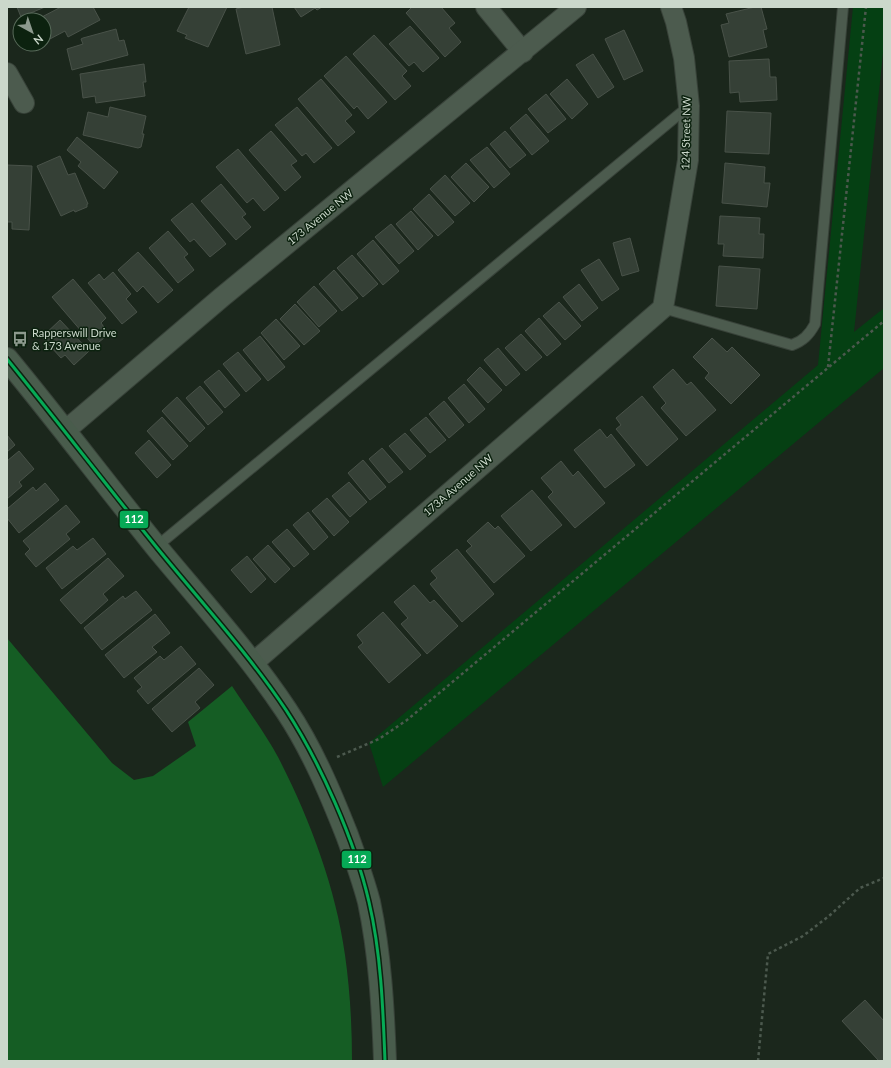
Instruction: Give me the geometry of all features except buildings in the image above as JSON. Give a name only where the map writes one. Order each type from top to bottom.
[{"type":"street","points":[[486,7],[523,52]]},
{"type":"street","name":"173 Avenue NW","points":[[66,430],[222,297],[523,52],[576,7]]},
{"type":"street","name":"124 Street NW","points":[[663,308],[688,160],[689,106],[684,58],[671,7]]},
{"type":"street","points":[[7,73],[24,103]]},
{"type":"street","name":"173A Avenue NW","points":[[253,663],[663,308]]},
{"type":"street","points":[[7,359],[66,430],[156,547],[253,663],[286,709],[318,766],[332,797],[355,858],[368,901],[376,948],[383,1007],[385,1061]]},
{"type":"lane","points":[[663,308],[792,344],[801,342],[815,324],[842,7]]},
{"type":"lane","points":[[156,547],[689,106]]},
{"type":"path","points":[[828,367],[866,7]]},
{"type":"path","points":[[318,766],[379,738],[407,720],[884,321]]},
{"type":"path","points":[[758,1061],[768,954],[803,936],[829,916],[860,888],[884,878]]},
{"type":"green space","points":[[853,7],[884,7],[884,43],[854,332],[884,308],[884,368],[383,787],[369,743],[818,365]]},
{"type":"green space","points":[[7,638],[112,763],[134,780],[153,776],[196,746],[188,722],[232,686],[262,730],[278,757],[300,804],[320,853],[335,904],[347,968],[352,1034],[352,1061],[7,1061]]},
{"type":"transit line","name":"112","points":[[7,359],[158,549],[256,668],[286,710],[311,753],[324,778],[346,828],[363,878],[369,902],[379,961],[385,1061]]},
{"type":"place","name":"Rapperswill Drive & 173 Avenue","points":[[20,339]]}]
